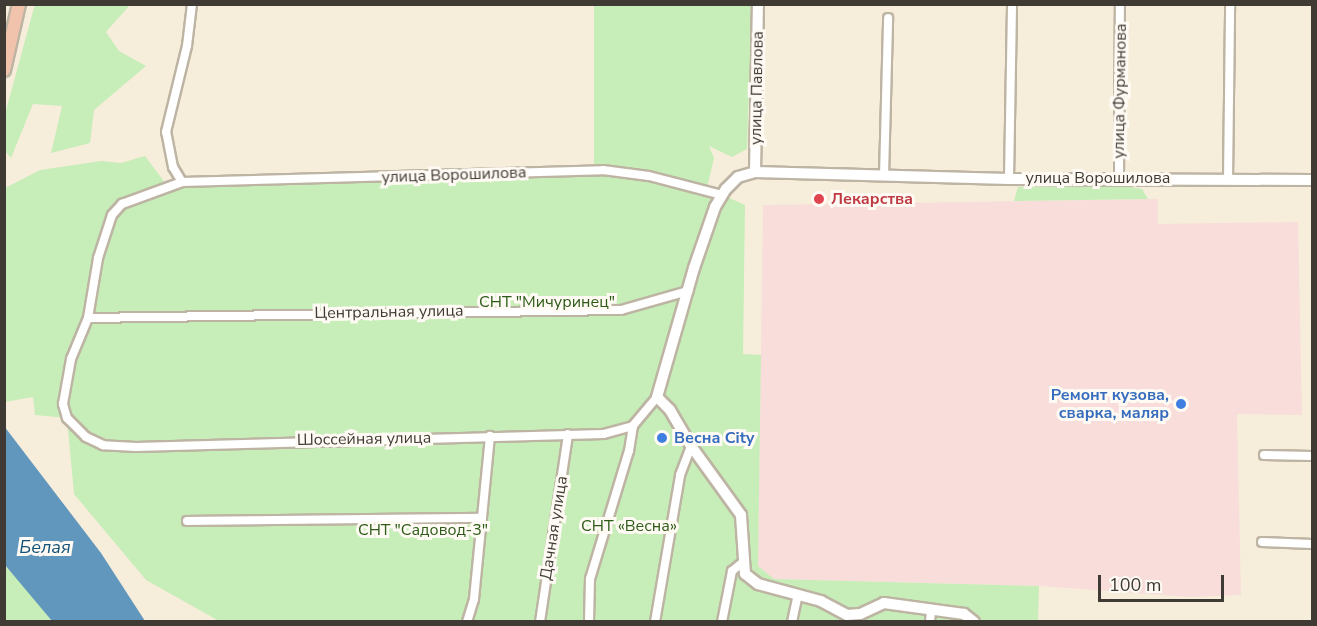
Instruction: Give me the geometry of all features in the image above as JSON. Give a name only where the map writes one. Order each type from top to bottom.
[{"type":"main road","points":[[4,70],[19,4]]},
{"type":"street","points":[[182,182],[173,167],[166,132],[181,70],[192,4]]},
{"type":"street","name":"улица Павлова","points":[[755,172],[758,4]]},
{"type":"street","points":[[1009,178],[1012,4]]},
{"type":"street","name":"улица Фурманова","points":[[1119,177],[1120,4]]},
{"type":"street","points":[[1228,178],[1230,4]]},
{"type":"street","points":[[884,176],[888,18]]},
{"type":"street","name":"улица Ворошилова","points":[[67,418],[63,405],[65,381],[88,318],[98,258],[112,215],[122,204],[182,182],[603,170],[649,176],[722,195]]},
{"type":"street","points":[[589,621],[590,579],[629,451],[633,426],[657,397],[688,291],[722,195],[738,177],[755,172]]},
{"type":"street","name":"улица Ворошилова","points":[[755,172],[1009,178],[1312,180]]},
{"type":"street","name":"Центральная улица","points":[[88,318],[621,310],[688,291]]},
{"type":"street","points":[[657,397],[670,410],[691,446],[741,515],[744,529],[741,563],[745,574],[758,584],[797,598],[821,601],[847,615],[859,618],[884,603],[930,616],[964,614],[974,621]]},
{"type":"street","name":"Шоссейная улица","points":[[67,418],[86,437],[116,447],[604,434],[633,426]]},
{"type":"street","name":"Дачная улица","points":[[540,621],[568,434]]},
{"type":"street","points":[[467,621],[474,599],[490,436]]},
{"type":"street","points":[[655,621],[680,475],[691,446]]},
{"type":"street","points":[[1264,455],[1312,456]]},
{"type":"street","points":[[187,521],[482,518]]},
{"type":"street","points":[[1262,542],[1312,544]]},
{"type":"street","points":[[722,621],[732,571],[741,563]]},
{"type":"street","points":[[792,621],[797,598]]},
{"type":"shaded area","points":[[1158,199],[1158,224],[1298,222],[1302,415],[1237,414],[1241,595],[1190,597],[1039,586],[774,579],[758,566],[763,205]]},
{"type":"green space","points":[[35,4],[130,5],[106,32],[119,51],[146,66],[94,110],[90,143],[51,153],[62,106],[33,104],[11,158],[5,151],[5,114]]},
{"type":"green space","points":[[594,5],[752,5],[747,149],[732,157],[709,146],[714,158],[707,188],[745,205],[743,354],[761,355],[758,566],[774,579],[1039,586],[1038,621],[219,621],[146,580],[74,494],[67,418],[35,415],[33,397],[5,402],[5,188],[40,170],[101,161],[121,163],[145,156],[166,184],[594,170]]},
{"type":"green space","points":[[1125,186],[1142,189],[1148,199],[1014,201],[1018,187]]},
{"type":"green space","points":[[4,565],[17,577],[52,621],[5,621]]},
{"type":"water","name":"Белая","points":[[4,426],[101,553],[145,621],[52,621],[5,565]]},
{"type":"place","name":"Лекарства","points":[[819,199]]},
{"type":"place","name":"Ремонт кузова, сварка, маляр","points":[[1181,404]]},
{"type":"place","name":"Весна City","points":[[662,438]]},
{"type":"park label","name":"СНТ \"Мичуринец\"","points":[[547,302]]},
{"type":"park label","name":"СНТ «Весна»","points":[[629,526]]},
{"type":"park label","name":"СНТ \"Садовод-3\"","points":[[423,530]]}]
